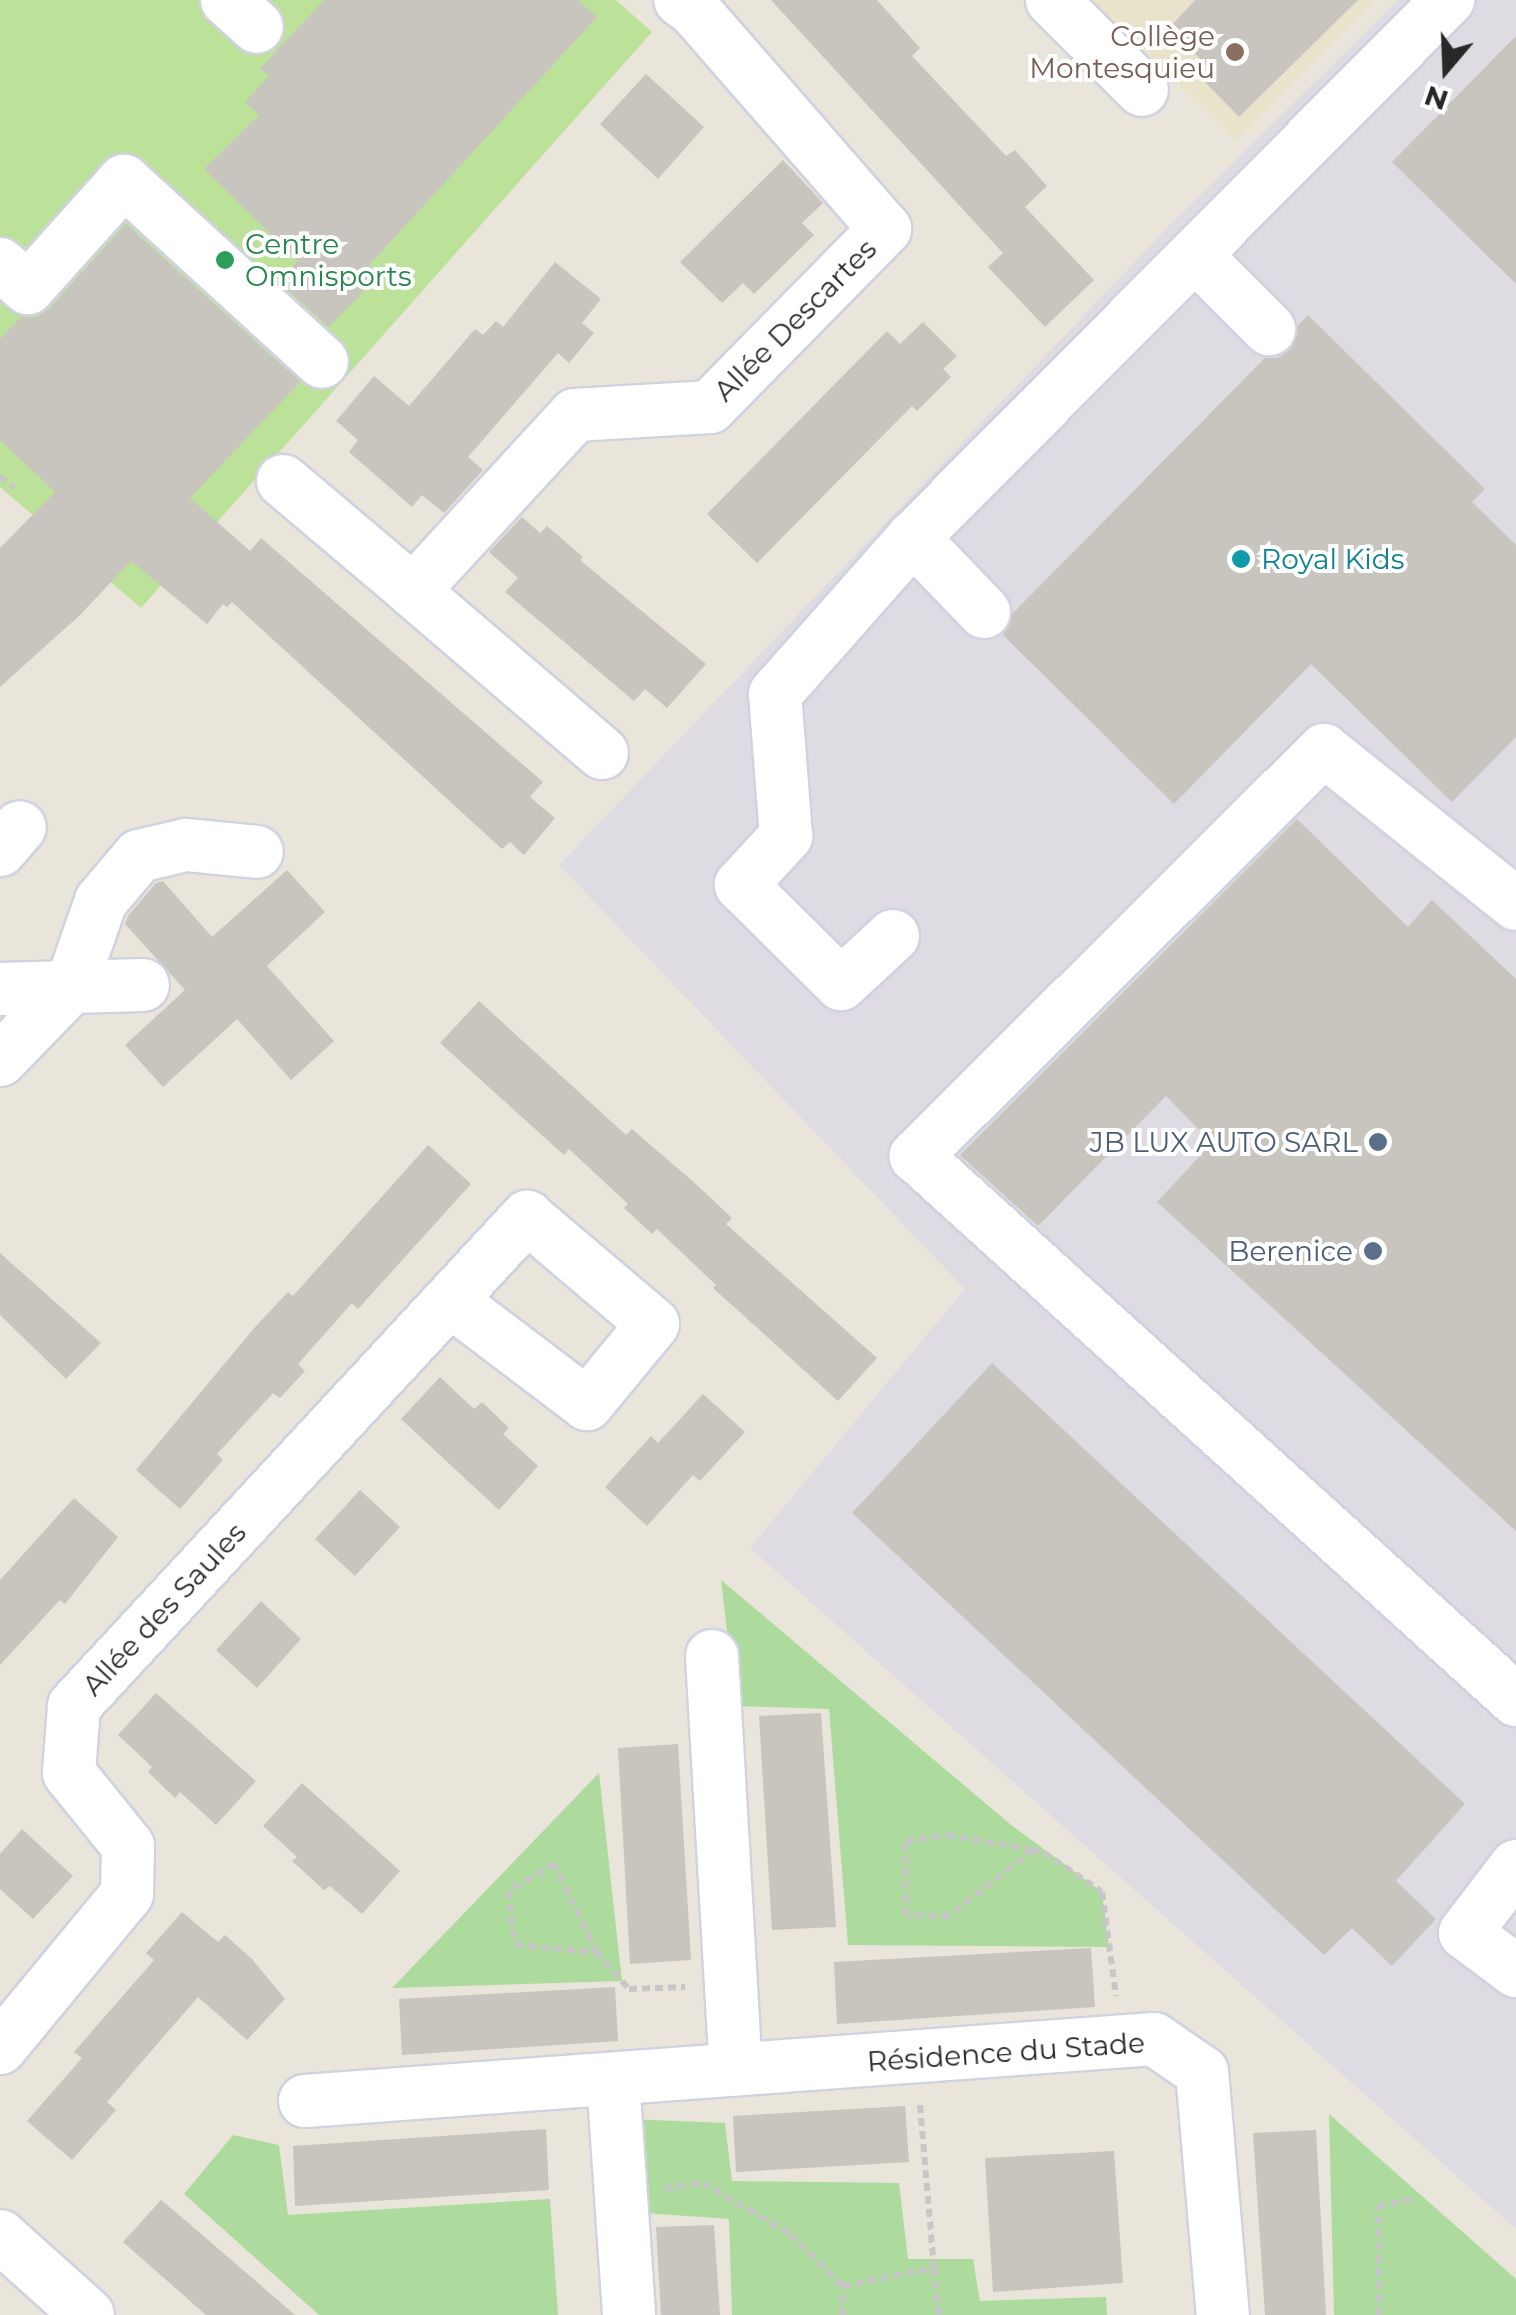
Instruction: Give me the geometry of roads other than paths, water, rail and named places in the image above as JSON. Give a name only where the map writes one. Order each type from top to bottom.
[{"type":"street","name":"Allée Descartes","points":[[413,591],[575,415],[710,407],[885,229],[694,10],[680,0]]},
{"type":"street","points":[[1052,0],[1142,90]]},
{"type":"street","points":[[893,936],[840,984],[741,885],[786,836],[774,694],[913,538],[1448,0]]},
{"type":"street","points":[[0,264],[28,288],[124,182],[322,362]]},
{"type":"street","points":[[1195,254],[1270,329]]},
{"type":"street","points":[[283,481],[602,753]]},
{"type":"street","points":[[913,538],[984,612]]},
{"type":"street","points":[[1516,904],[1324,750],[916,1156],[1516,1700]]},
{"type":"street","points":[[0,1060],[71,987],[101,901],[139,856],[186,845],[257,852]]},
{"type":"street","points":[[0,989],[143,985]]},
{"type":"street","name":"Allée des Saules","points":[[0,2048],[127,1894],[128,1846],[69,1774],[74,1706],[452,1302]]},
{"type":"street","points":[[712,1656],[736,2069]]},
{"type":"street","points":[[1516,1866],[1464,1933],[1516,1971]]},
{"type":"street","name":"Résidence du Stade","points":[[305,2101],[1154,2039],[1202,2072],[1223,2315]]},
{"type":"street","points":[[613,2079],[629,2315]]},
{"type":"street","points":[[0,2236],[88,2315]]},
{"type":"place","name":"Collège Montesquieu","points":[[1235,52]]},
{"type":"place","name":"Centre Omnisports","points":[[225,260]]},
{"type":"place","name":"Royal Kids","points":[[1241,559]]},
{"type":"place","name":"JB LUX AUTO SARL","points":[[1378,1142]]},
{"type":"place","name":"Berenice","points":[[1373,1251]]}]
